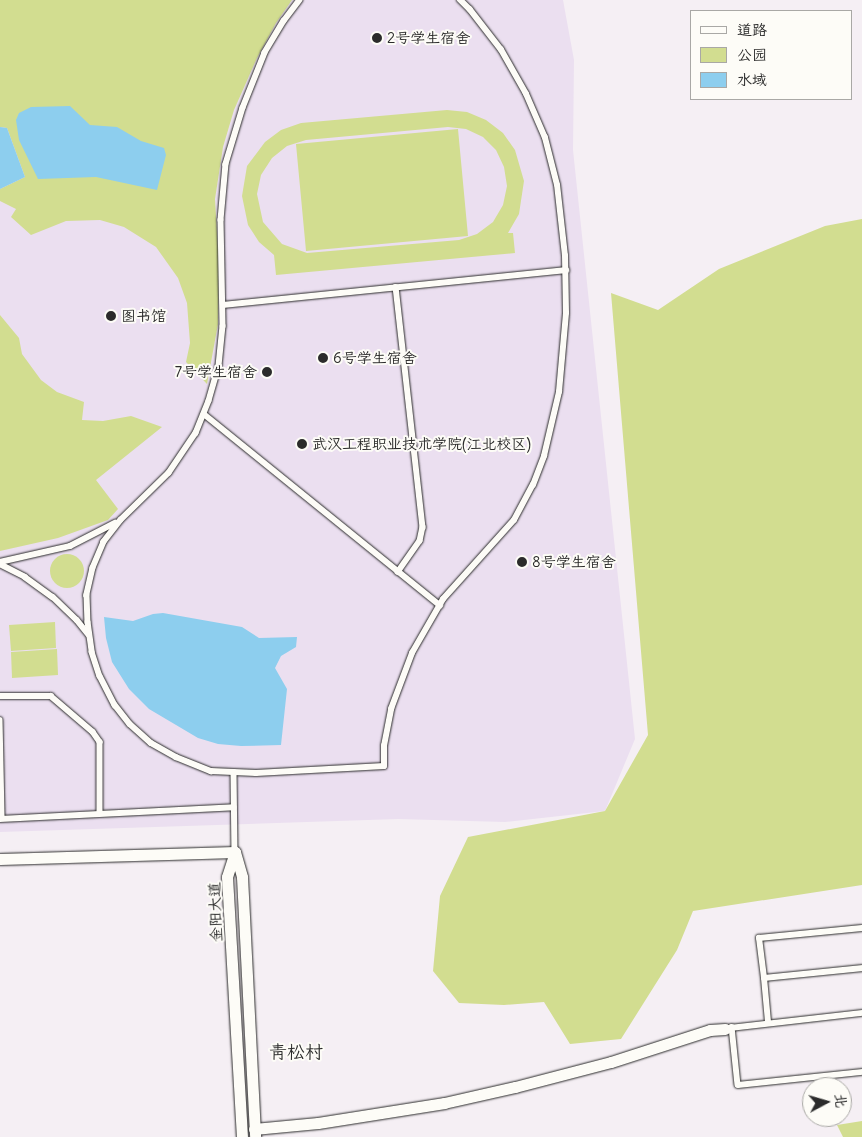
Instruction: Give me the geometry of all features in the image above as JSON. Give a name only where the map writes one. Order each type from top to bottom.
[{"type":"street","points":[[0,858],[235,852]]},
{"type":"street","name":"金阳大道","points":[[235,852],[242,877],[255,1133]]},
{"type":"street","name":"金阳大道","points":[[235,852],[227,877],[242,1137]]},
{"type":"street","points":[[255,1133],[444,1103],[611,1062],[710,1030],[729,1028]]},
{"type":"lane","points":[[300,0],[284,21],[265,53],[243,108],[230,150],[221,201],[224,326],[219,366],[204,414],[187,448],[169,473],[121,520],[104,542],[93,568],[87,595],[89,636],[100,676],[108,695],[122,715],[140,734],[163,751],[193,765],[211,770],[256,773],[384,766],[387,727],[401,678],[418,640],[440,605],[470,567],[505,532],[522,508],[536,478],[550,435],[559,392],[565,341],[566,270],[557,186],[536,116],[501,50],[476,16],[460,0]]},
{"type":"lane","points":[[223,305],[566,270]]},
{"type":"lane","points":[[396,288],[423,527],[420,541],[398,572]]},
{"type":"lane","points":[[204,414],[440,605]]},
{"type":"lane","points":[[0,563],[70,546],[121,520]]},
{"type":"lane","points":[[0,563],[25,577],[53,597],[77,620],[89,636]]},
{"type":"lane","points":[[0,696],[51,696],[94,732],[100,742],[100,813]]},
{"type":"lane","points":[[0,720],[1,818],[234,807]]},
{"type":"lane","points":[[234,772],[235,852]]},
{"type":"lane","points":[[768,1022],[759,938],[862,928]]},
{"type":"lane","points":[[764,978],[862,968]]},
{"type":"lane","points":[[862,1012],[729,1028],[738,1085],[862,1072]]},
{"type":"shaded area","name":"武汉工程职业技术学院(江北校区)","points":[[0,0],[563,0],[574,60],[573,150],[635,739],[605,811],[505,822],[398,819],[0,832]]},
{"type":"green space","points":[[0,0],[292,0],[276,23],[257,58],[234,110],[223,147],[215,199],[219,267],[218,324],[207,384],[186,362],[190,343],[187,303],[178,278],[156,247],[124,227],[100,220],[66,221],[31,235],[11,217],[16,209],[0,201],[0,189],[25,177],[7,128],[0,127]]},
{"type":"green space","points":[[447,110],[467,112],[486,120],[503,133],[515,150],[524,181],[519,214],[508,233],[513,233],[515,253],[276,275],[274,255],[259,242],[248,225],[242,196],[247,166],[265,142],[281,130],[301,123]],"holes":[[[448,127],[466,129],[483,137],[496,150],[504,167],[507,186],[503,205],[493,222],[477,234],[459,240],[307,253],[282,244],[263,222],[257,194],[261,175],[272,158],[287,146],[306,140]]]},
{"type":"green space","points":[[458,129],[468,236],[306,251],[296,144]]},
{"type":"green space","points":[[862,219],[862,885],[693,911],[677,950],[621,1039],[570,1044],[544,1002],[504,1005],[459,1003],[433,971],[440,896],[468,837],[605,811],[648,735],[611,293],[658,310],[719,269],[825,226]]},
{"type":"green space","points":[[0,315],[19,338],[22,354],[41,380],[57,392],[84,402],[82,420],[103,421],[131,416],[162,427],[96,480],[118,509],[108,520],[58,538],[0,551]]},
{"type":"green space","points":[[67,554],[74,555],[79,559],[83,564],[83,578],[79,583],[74,587],[67,588],[60,587],[55,583],[51,578],[50,571],[51,564],[55,559],[60,555]]},
{"type":"green space","points":[[55,622],[56,648],[11,651],[9,625]]},
{"type":"green space","points":[[57,649],[58,675],[12,678],[11,652]]},
{"type":"green space","points":[[862,1121],[862,1137],[843,1137],[838,1127],[852,1127],[852,1123]]},
{"type":"water","points":[[70,106],[90,125],[117,127],[141,141],[164,148],[166,155],[157,190],[96,177],[38,179],[19,140],[16,120],[19,113],[31,107]]},
{"type":"water","points":[[0,127],[7,128],[25,177],[0,189]]},
{"type":"water","points":[[163,613],[242,627],[259,638],[297,637],[296,647],[281,656],[275,668],[287,689],[281,745],[241,746],[218,744],[198,738],[149,709],[129,689],[112,662],[106,638],[104,617],[133,621],[153,614]]},
{"type":"place","name":"2号学生宿舍","points":[[377,38]]},
{"type":"place","name":"图书馆","points":[[111,316]]},
{"type":"place","name":"6号学生宿舍","points":[[323,358]]},
{"type":"place","name":"7号学生宿舍","points":[[267,372]]},
{"type":"place","name":"武汉工程职业技术学院(江北校区)","points":[[302,444]]},
{"type":"place","name":"8号学生宿舍","points":[[522,562]]},
{"type":"district","name":"青松村","points":[[296,1052]]}]
